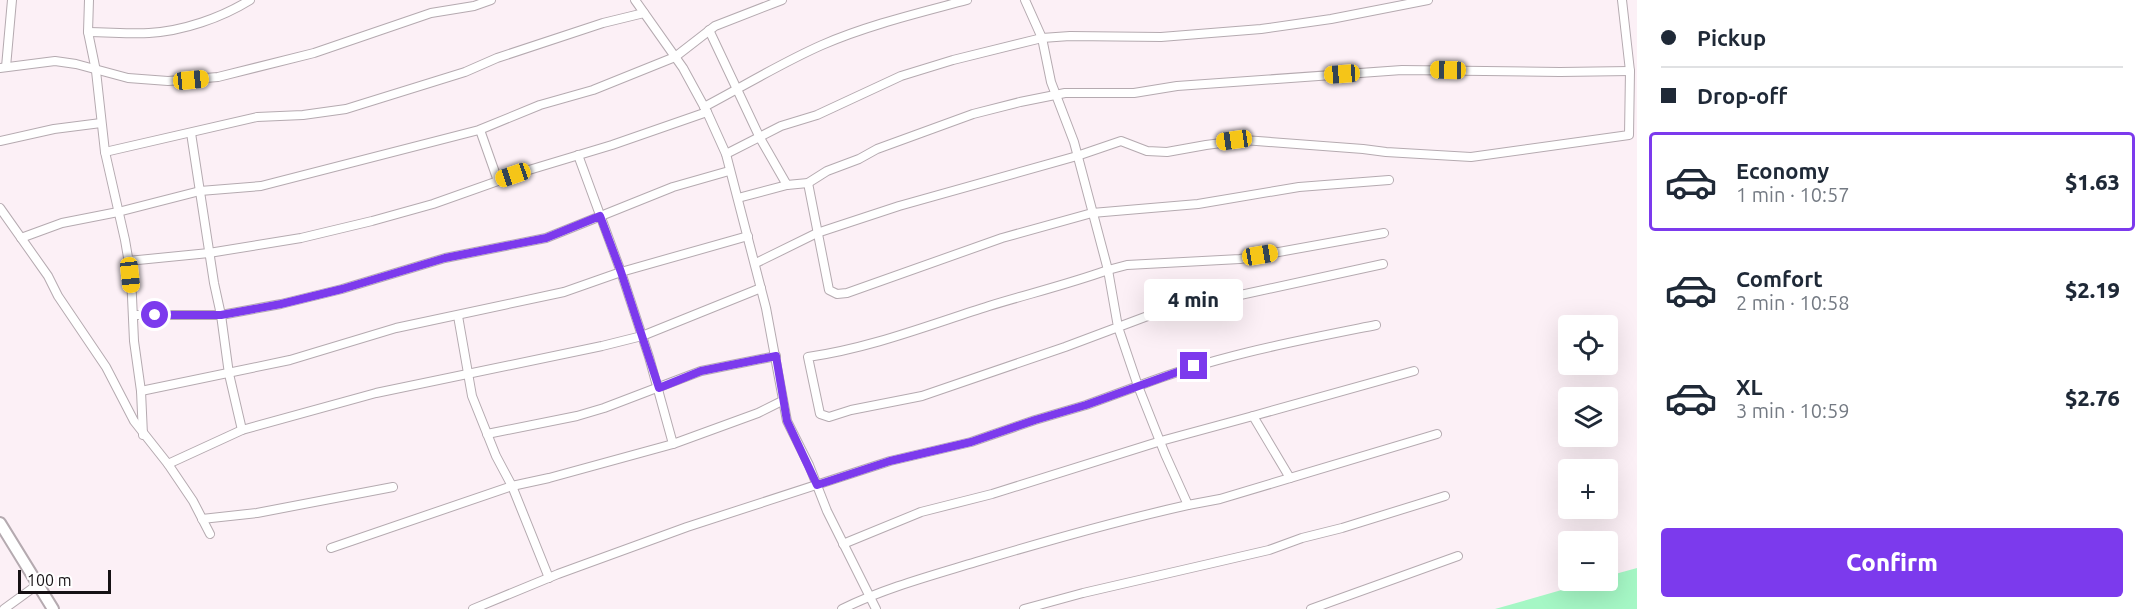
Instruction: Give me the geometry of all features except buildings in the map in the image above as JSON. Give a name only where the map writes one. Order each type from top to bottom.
[{"type":"main road","points":[[0,523],[52,609]]},
{"type":"street","points":[[12,0],[4,39],[3,68],[55,61],[76,64],[128,78],[168,81],[218,77],[314,53],[431,13],[474,6],[491,0]]},
{"type":"street","points":[[89,0],[88,32],[96,71],[100,123],[128,261],[133,299],[143,435]]},
{"type":"street","points":[[88,32],[165,31],[220,16],[250,0]]},
{"type":"street","points":[[635,0],[675,57],[706,109],[726,154],[756,263],[776,356],[782,401],[790,430],[809,465],[843,544],[876,609]]},
{"type":"street","points":[[21,238],[62,223],[118,212],[200,191],[261,186],[480,130],[540,105],[593,90],[675,57],[709,30],[782,0]]},
{"type":"street","points":[[128,261],[209,253],[301,238],[433,204],[706,109],[791,60],[844,36],[968,0]]},
{"type":"street","points":[[1025,0],[1042,38],[1056,96],[1074,142],[1107,270],[1118,327],[1138,386],[1188,505]]},
{"type":"street","points":[[726,154],[780,126],[817,115],[901,76],[953,60],[1042,38],[1161,37],[1261,29],[1331,19],[1428,0]]},
{"type":"street","points":[[756,263],[817,233],[898,206],[1123,141],[1147,151],[1167,152],[1206,144],[1244,140],[1471,157],[1629,135],[1630,71],[1622,0]]},
{"type":"street","points":[[105,152],[256,117],[303,115],[346,109],[465,72],[497,58],[603,22],[644,13]]},
{"type":"street","points":[[709,30],[760,138],[788,184]]},
{"type":"street","points":[[738,198],[788,184],[808,183],[826,171],[921,132],[997,107],[1076,92],[1134,93],[1178,86],[1402,70],[1630,71]]},
{"type":"street","points":[[0,141],[54,129],[100,123]]},
{"type":"street","points":[[480,130],[498,181]]},
{"type":"street","points":[[191,133],[229,374],[242,430]]},
{"type":"street","points":[[578,155],[621,272],[659,388],[673,444]]},
{"type":"street","points":[[133,315],[221,315],[281,304],[342,289],[445,258],[546,238],[673,187],[729,171]]},
{"type":"street","points":[[808,183],[829,290],[837,294],[847,293],[1002,238],[1092,213],[1198,204],[1299,186],[1389,180]]},
{"type":"street","points":[[0,208],[48,276],[58,296],[106,367],[143,435],[168,464],[210,534]]},
{"type":"street","points":[[1383,264],[1153,314],[922,396],[851,410],[829,417],[820,414],[808,357],[836,353],[914,332],[987,307],[1127,265],[1240,259],[1384,233]]},
{"type":"street","points":[[141,391],[229,374],[308,355],[396,328],[564,292],[621,272],[748,236]]},
{"type":"street","points":[[168,464],[242,430],[376,393],[642,336],[761,288]]},
{"type":"street","points":[[458,316],[472,396],[549,578]]},
{"type":"street","points":[[473,609],[687,527],[890,461],[971,442],[1086,405],[1180,370],[1239,354],[1376,325]]},
{"type":"street","points":[[487,434],[577,416],[701,371],[776,356]]},
{"type":"street","points":[[843,544],[921,512],[992,494],[1161,441],[1414,371]]},
{"type":"street","points":[[331,548],[512,486],[673,444],[758,413],[782,401]]},
{"type":"street","points":[[1253,416],[1290,478]]},
{"type":"street","points":[[842,609],[868,596],[947,570],[1119,520],[1220,499],[1437,434]]},
{"type":"street","points":[[202,519],[257,513],[393,487]]},
{"type":"street","points":[[1024,609],[1269,550],[1445,496]]},
{"type":"street","points":[[1311,609],[1458,556]]},
{"type":"street","points":[[4,609],[37,585]]},
{"type":"green space","points":[[1637,568],[1637,609],[1495,609],[1558,591],[1618,591],[1618,573]]},
{"type":"route","points":[[155,315],[221,315],[281,304],[342,289],[445,258],[546,238],[600,216],[659,388],[701,371],[776,356],[787,421],[817,485],[890,461],[971,442],[1086,405],[1194,366]]}]
